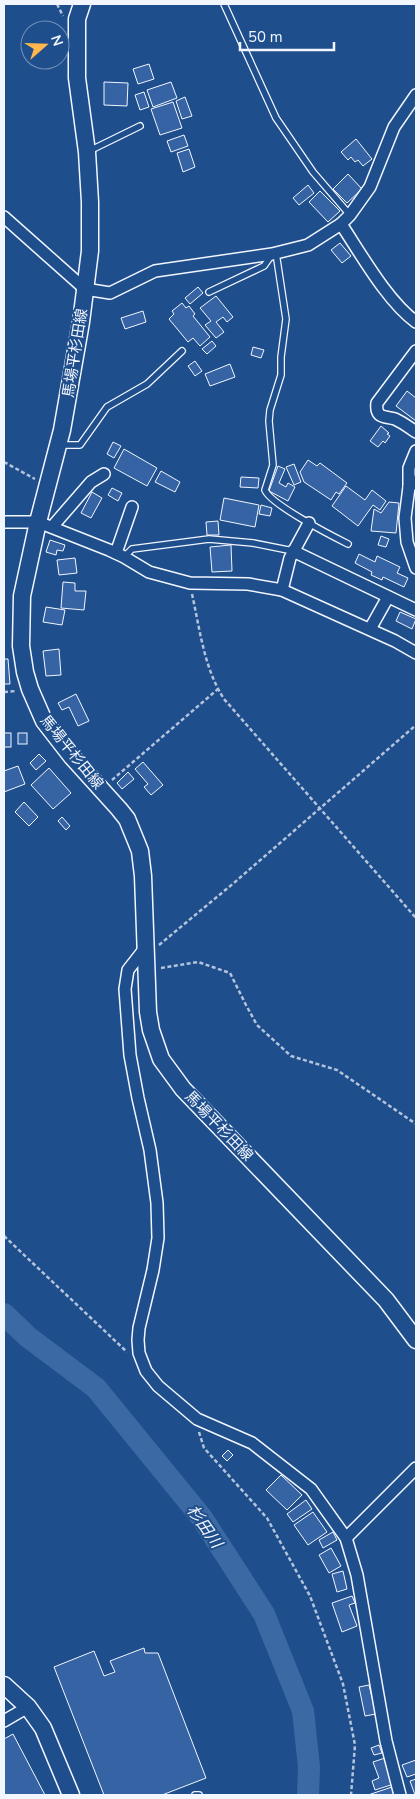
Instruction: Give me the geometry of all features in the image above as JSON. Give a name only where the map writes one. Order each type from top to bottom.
[{"type":"main road","name":"馬場平杉田線","points":[[82,4],[77,19],[77,78],[87,152],[90,251],[79,332],[58,445],[47,485],[45,524],[22,596],[21,646],[25,672],[34,701],[44,721],[126,819],[140,851],[143,876],[148,1012],[156,1046],[168,1070],[182,1089],[386,1300],[416,1340]]},
{"type":"main road","points":[[4,1685],[28,1707],[42,1728],[71,1795]]},
{"type":"street","points":[[4,217],[85,289],[110,293],[155,271],[308,246],[341,224],[370,188],[394,127],[416,95]]},
{"type":"street","points":[[341,224],[392,298],[416,322]]},
{"type":"street","points":[[416,351],[377,403],[376,407],[383,417],[393,419],[416,432]]},
{"type":"street","points":[[416,451],[408,468],[413,484],[406,518],[407,542],[416,568]]},
{"type":"street","points":[[45,524],[91,482],[104,474]]},
{"type":"street","points":[[120,555],[132,507]]},
{"type":"street","points":[[4,522],[45,524],[120,555],[149,572],[190,583],[248,584],[282,590],[370,629],[416,653]]},
{"type":"street","points":[[282,590],[293,551],[308,523]]},
{"type":"street","points":[[293,551],[416,610]]},
{"type":"street","points":[[370,629],[388,597]]},
{"type":"street","points":[[146,947],[128,970],[125,989],[130,1055],[150,1150],[157,1203],[158,1238],[153,1270],[138,1328],[139,1353],[146,1371],[158,1386],[198,1418],[252,1443],[311,1489],[346,1538],[357,1574],[386,1741],[400,1795]]},
{"type":"street","points":[[346,1538],[416,1468]]},
{"type":"street","points":[[4,1721],[28,1707]]},
{"type":"lane","points":[[224,4],[276,118],[313,172],[350,215]]},
{"type":"lane","points":[[87,152],[140,126]]},
{"type":"lane","points":[[209,292],[264,266],[274,253]]},
{"type":"lane","points":[[274,253],[286,319],[281,357],[281,375],[270,410],[269,422],[273,465],[265,490],[271,499],[308,523],[348,544]]},
{"type":"lane","points":[[58,445],[80,445],[107,407],[147,384],[182,351]]},
{"type":"lane","points":[[120,555],[132,549],[209,540],[253,543],[293,551]]},
{"type":"path","points":[[4,462],[47,485]]},
{"type":"path","points":[[190,583],[205,655],[215,683],[224,699],[416,918]]},
{"type":"path","points":[[101,789],[218,689]]},
{"type":"path","points":[[146,947],[157,947],[416,725]]},
{"type":"path","points":[[152,970],[198,962],[230,973],[257,1025],[291,1056],[337,1070],[416,1124]]},
{"type":"path","points":[[4,1236],[146,1371]]},
{"type":"path","points":[[193,1414],[204,1448],[267,1518],[310,1596],[343,1684],[355,1745],[350,1795]]},
{"type":"building","points":[[149,64],[154,79],[138,84],[133,69]]},
{"type":"building","points":[[104,82],[128,83],[127,106],[104,105]]},
{"type":"building","points":[[171,82],[177,98],[153,107],[147,90]]},
{"type":"building","points":[[144,92],[149,107],[140,110],[135,95]]},
{"type":"building","points":[[185,97],[192,116],[182,119],[176,101]]},
{"type":"building","points":[[173,102],[182,128],[160,135],[151,109]]},
{"type":"building","points":[[184,135],[188,146],[171,152],[167,141]]},
{"type":"building","points":[[356,139],[372,159],[363,166],[358,160],[355,162],[351,157],[348,160],[341,152]]},
{"type":"building","points":[[189,149],[195,167],[183,172],[177,153]]},
{"type":"building","points":[[348,174],[362,189],[347,203],[333,189]]},
{"type":"building","points":[[308,185],[314,193],[299,205],[293,198]]},
{"type":"building","points":[[320,191],[340,211],[328,222],[309,202]]},
{"type":"building","points":[[340,243],[351,256],[342,263],[331,250]]},
{"type":"building","points":[[198,287],[203,293],[190,304],[185,298]]},
{"type":"building","points":[[216,296],[233,317],[227,322],[223,317],[216,322],[224,332],[216,338],[205,325],[211,321],[200,308]]},
{"type":"building","points":[[182,303],[186,308],[189,306],[195,314],[193,316],[210,337],[200,346],[193,338],[188,342],[169,319],[174,314],[172,311]]},
{"type":"building","points":[[143,311],[146,322],[125,329],[121,318]]},
{"type":"building","points":[[212,341],[216,346],[207,354],[202,349]]},
{"type":"building","points":[[253,347],[264,350],[261,358],[251,355]]},
{"type":"building","points":[[195,361],[202,371],[195,376],[188,366]]},
{"type":"building","points":[[230,364],[235,377],[210,386],[205,374]]},
{"type":"building","points":[[407,391],[416,398],[416,421],[396,406]]},
{"type":"building","points":[[381,426],[390,436],[385,443],[383,441],[378,447],[370,441]]},
{"type":"building","points":[[113,442],[121,446],[114,458],[107,454]]},
{"type":"building","points":[[124,449],[157,468],[147,486],[114,468]]},
{"type":"building","points":[[308,460],[317,466],[320,463],[347,483],[339,494],[336,492],[331,500],[304,482],[300,472]]},
{"type":"building","points":[[294,464],[301,482],[294,485],[286,467]]},
{"type":"building","points":[[278,466],[285,469],[279,483],[286,487],[288,483],[295,487],[288,501],[269,491]]},
{"type":"building","points":[[161,471],[180,482],[175,492],[155,482]]},
{"type":"building","points":[[241,477],[259,478],[258,488],[240,487]]},
{"type":"building","points":[[346,486],[365,500],[372,490],[386,501],[380,510],[373,505],[358,526],[332,506]]},
{"type":"building","points":[[112,488],[122,493],[118,501],[108,495]]},
{"type":"building","points":[[92,492],[102,498],[91,518],[81,513]]},
{"type":"building","points":[[224,498],[259,505],[255,527],[220,520]]},
{"type":"building","points":[[389,502],[399,503],[396,533],[371,531],[374,509],[381,513]]},
{"type":"building","points":[[261,505],[272,508],[270,516],[259,514]]},
{"type":"building","points":[[218,521],[219,535],[207,535],[206,522]]},
{"type":"building","points":[[381,536],[389,539],[386,547],[378,545]]},
{"type":"building","points":[[50,540],[65,545],[63,551],[57,550],[56,555],[46,552]]},
{"type":"building","points":[[231,545],[232,571],[212,572],[210,547]]},
{"type":"building","points":[[359,554],[375,562],[377,556],[400,567],[397,573],[408,578],[404,587],[383,577],[382,580],[371,575],[372,572],[355,563]]},
{"type":"building","points":[[75,558],[77,573],[59,575],[57,560]]},
{"type":"building","points":[[63,582],[75,583],[75,591],[86,591],[84,610],[61,608]]},
{"type":"building","points":[[46,607],[65,610],[62,625],[43,622]]},
{"type":"building","points":[[400,612],[416,619],[412,629],[396,621]]},
{"type":"building","points":[[59,649],[61,675],[46,676],[43,651]]},
{"type":"building","points":[[4,659],[8,659],[10,684],[4,684]]},
{"type":"building","points":[[76,694],[89,721],[78,726],[69,707],[62,710],[58,703]]},
{"type":"building","points":[[4,733],[11,733],[11,747],[4,747]]},
{"type":"building","points":[[18,733],[27,733],[27,744],[18,744]]},
{"type":"building","points":[[39,754],[46,761],[36,770],[30,763]]},
{"type":"building","points":[[143,762],[163,785],[151,795],[144,787],[148,784],[135,769]]},
{"type":"building","points":[[18,766],[25,784],[4,792],[4,771]]},
{"type":"building","points":[[49,768],[71,793],[53,809],[31,785]]},
{"type":"building","points":[[128,772],[134,779],[122,789],[117,783]]},
{"type":"building","points":[[24,802],[38,817],[29,826],[15,812]]},
{"type":"building","points":[[62,817],[70,826],[66,830],[58,821]]},
{"type":"building","points":[[228,1450],[233,1455],[227,1461],[222,1456]]},
{"type":"building","points":[[281,1475],[302,1495],[287,1510],[266,1490]]},
{"type":"building","points":[[306,1500],[312,1509],[293,1522],[287,1514]]},
{"type":"building","points":[[313,1512],[327,1532],[308,1545],[294,1525]]},
{"type":"building","points":[[333,1532],[337,1540],[323,1548],[319,1540]]},
{"type":"building","points":[[331,1548],[341,1566],[329,1573],[319,1555]]},
{"type":"building","points":[[343,1571],[347,1589],[337,1592],[332,1574]]},
{"type":"building","points":[[352,1596],[355,1603],[349,1605],[357,1626],[342,1632],[332,1603]]},
{"type":"building","points":[[144,1648],[145,1653],[158,1653],[206,1778],[162,1795],[104,1795],[54,1667],[94,1651],[104,1676],[115,1672],[110,1661]]},
{"type":"building","points":[[369,1685],[376,1714],[365,1716],[359,1687]]},
{"type":"building","points":[[13,1734],[45,1795],[4,1795],[4,1739]]},
{"type":"building","points":[[379,1745],[382,1753],[374,1755],[371,1748]]},
{"type":"building","points":[[385,1758],[394,1784],[375,1790],[372,1781],[379,1778],[373,1762]]},
{"type":"building","points":[[416,1760],[416,1774],[407,1777],[402,1765]]},
{"type":"building","points":[[416,1779],[416,1795],[415,1795],[410,1781]]},
{"type":"building","points":[[392,1787],[394,1795],[368,1795]]},
{"type":"waterway","name":"杉田川","points":[[4,1314],[28,1337],[96,1388],[202,1518],[264,1614],[303,1711],[309,1767],[308,1795]]}]
